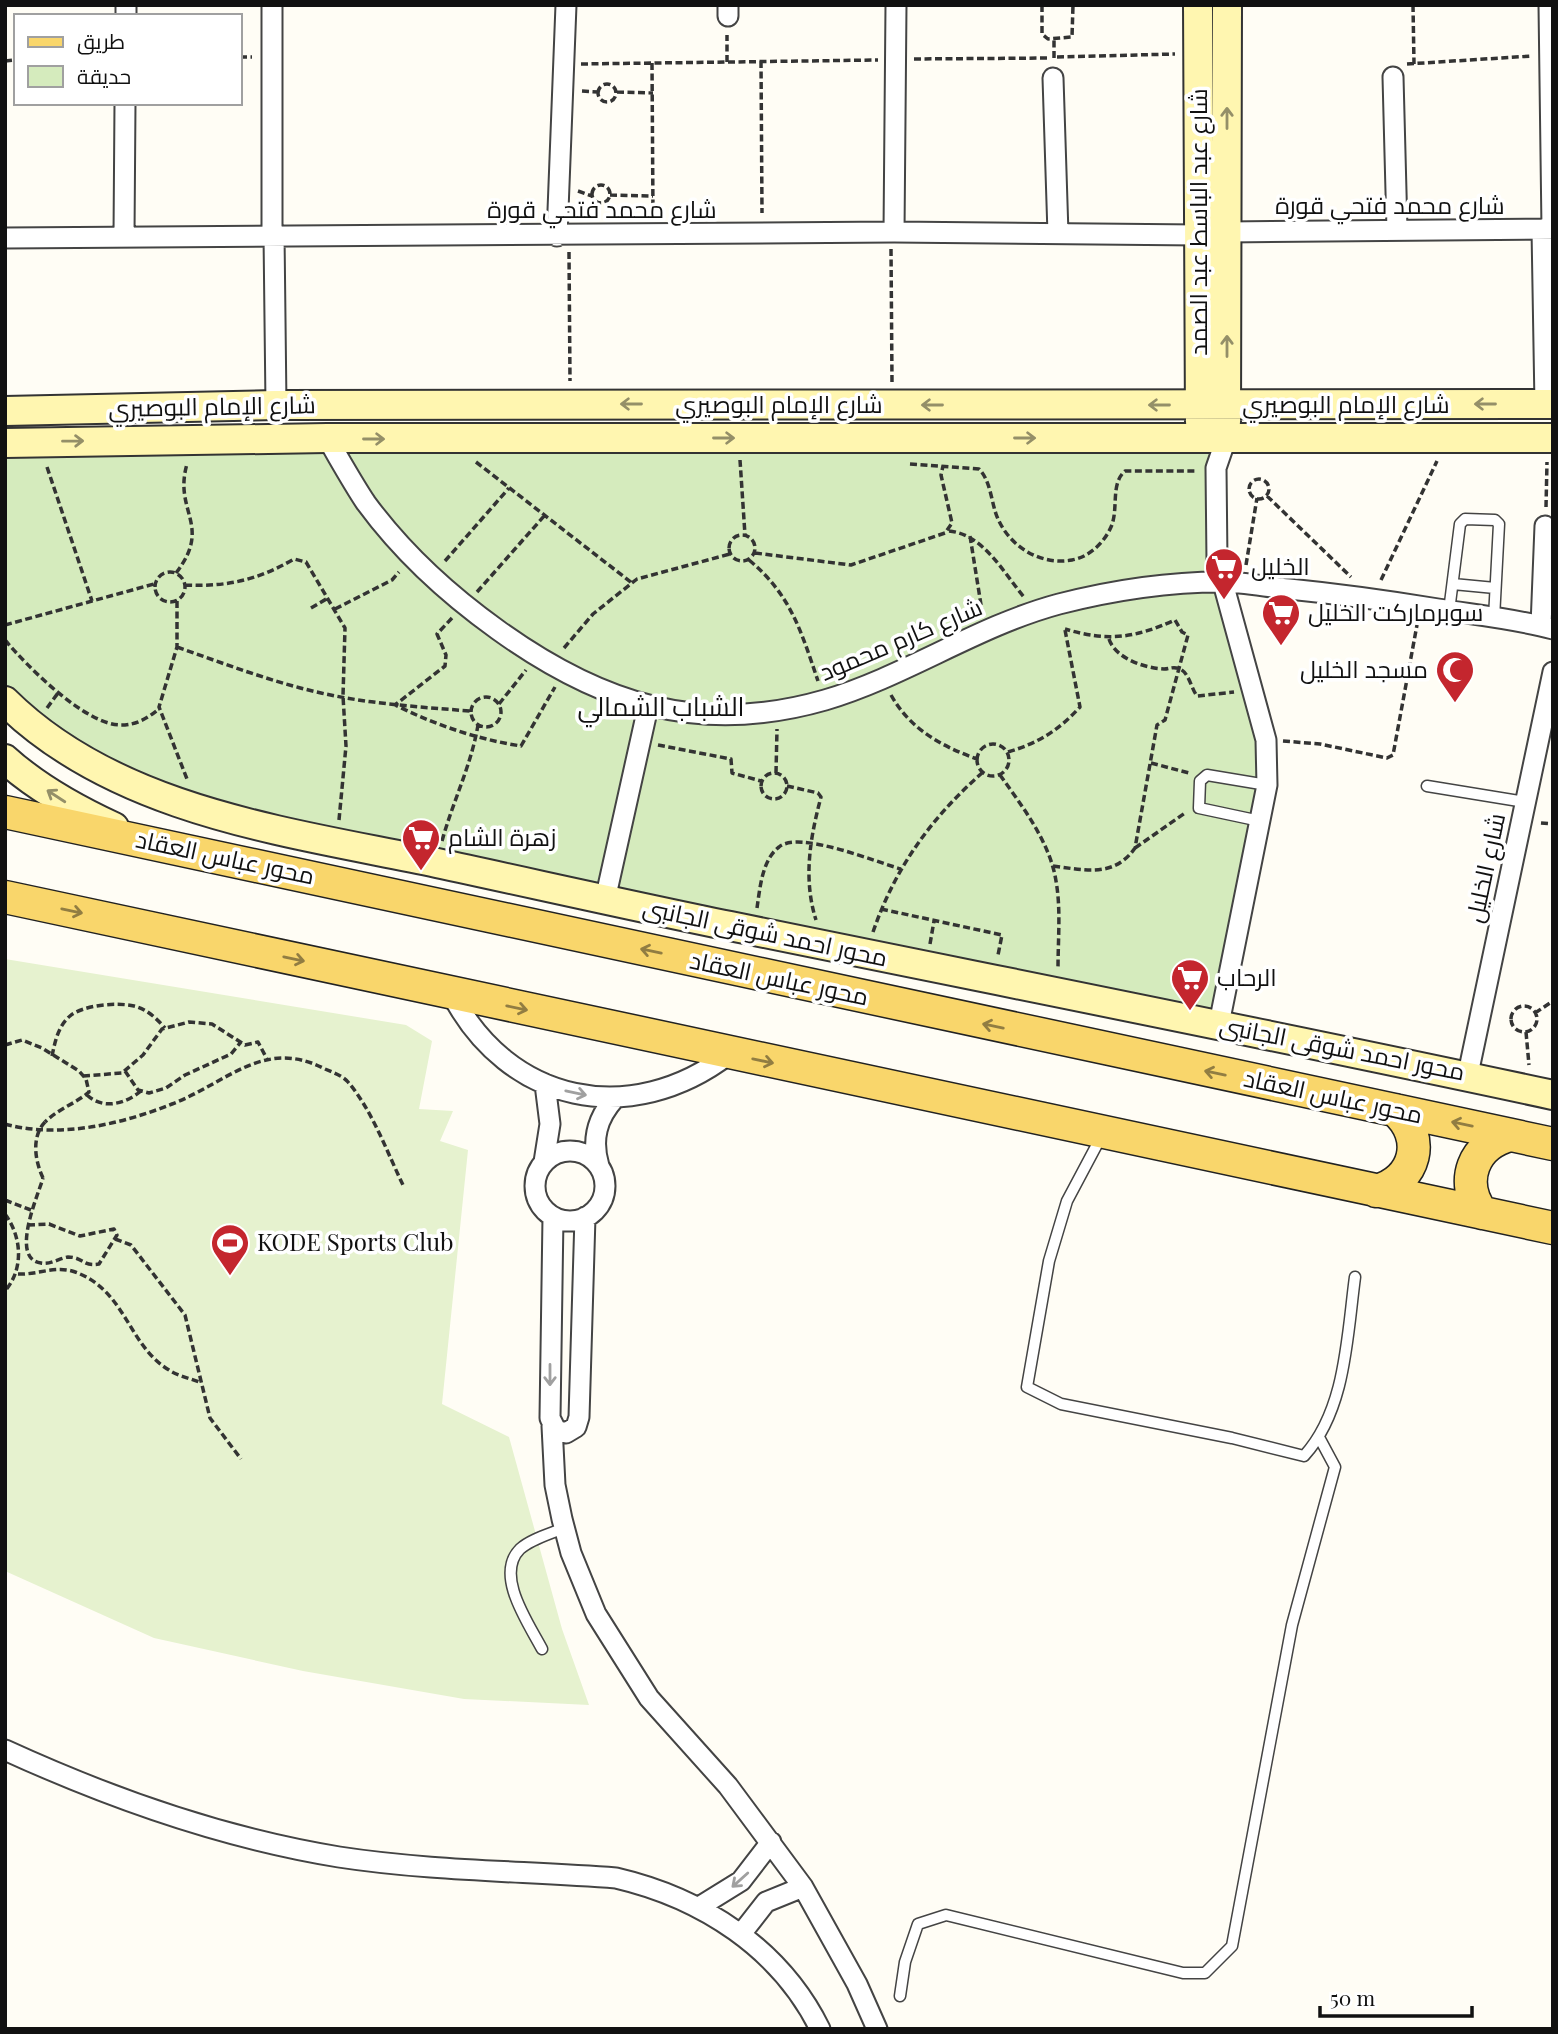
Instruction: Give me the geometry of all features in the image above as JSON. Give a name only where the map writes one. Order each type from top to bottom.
[{"type":"main road","name":"محور عباس العقاد","points":[[5,812],[1553,1143]]},
{"type":"main road","points":[[5,897],[729,1054],[1553,1228]]},
{"type":"main road","points":[[1376,1191],[1401,1179],[1414,1154],[1412,1134],[1395,1110]]},
{"type":"main road","points":[[1482,1213],[1471,1194],[1474,1160],[1489,1143],[1511,1135]]},
{"type":"street","points":[[272,5],[276,405]]},
{"type":"street","points":[[563,236],[566,5]]},
{"type":"street","points":[[892,232],[896,5]]},
{"type":"street","name":"شارع عبد الباسط عبد الصمد","points":[[1198,5],[1198,54],[1213,233]]},
{"type":"street","name":"شارع عبد الباسط عبد الصمد","points":[[1213,439],[1213,233],[1227,5]]},
{"type":"street","points":[[1549,5],[1549,404]]},
{"type":"street","points":[[1393,77],[1397,230]]},
{"type":"street","points":[[1053,78],[1058,234]]},
{"type":"street","points":[[124,235],[125,105]]},
{"type":"street","name":"شارع محمد فتحي قورة","points":[[5,238],[273,234],[563,236],[1549,229]]},
{"type":"street","name":"شارع الإمام البوصيري","points":[[5,411],[276,405],[1549,404]]},
{"type":"street","name":"شارع الإمام البوصيري","points":[[5,443],[195,439],[1550,438]]},
{"type":"street","name":"شارع كارم محمود","points":[[327,439],[367,503],[414,559],[464,606],[550,665],[614,697],[648,707],[712,715],[777,710],[825,700],[883,678],[985,630],[1059,604],[1151,587],[1222,582],[1242,584],[1373,598],[1547,628]]},
{"type":"street","points":[[1213,439],[1216,470],[1216,550],[1222,582],[1266,740],[1267,785],[1219,1024]]},
{"type":"street","points":[[1545,526],[1547,628]]},
{"type":"street","name":"شارع الخليل","points":[[1468,1074],[1553,672]]},
{"type":"street","name":"محور احمد شوقى الجانبى","points":[[5,701],[64,751],[199,810],[605,900],[1058,995],[1468,1074],[1542,1093]]},
{"type":"street","points":[[605,900],[648,707]]},
{"type":"street","points":[[5,759],[23,775],[78,811],[138,839]]},
{"type":"street","points":[[451,993],[460,1012],[485,1044],[517,1070],[574,1094],[615,1098],[646,1094],[676,1086],[729,1054]]},
{"type":"street","points":[[544,1163],[552,1156],[572,1151],[592,1159],[603,1175],[604,1195],[600,1204],[585,1217],[569,1221],[553,1217],[539,1202],[535,1181],[544,1163],[550,1124],[545,1084]]},
{"type":"street","points":[[598,1166],[595,1154],[596,1129],[600,1118],[615,1098]]},
{"type":"street","points":[[553,1217],[550,1329],[555,1485],[564,1528],[596,1614],[630,1671],[771,1842],[803,1887],[857,1984],[877,2029]]},
{"type":"street","points":[[552,1426],[566,1433],[578,1422],[585,1217]]},
{"type":"street","points":[[550,1329],[582,1331]]},
{"type":"street","points":[[5,1750],[138,1805],[202,1826],[290,1848],[390,1863],[616,1878],[654,1888],[699,1907],[741,1934],[796,1987],[820,2029]]},
{"type":"street","points":[[699,1907],[741,1881],[771,1842]]},
{"type":"street","points":[[741,1934],[766,1902],[803,1887]]},
{"type":"lane","points":[[1449,611],[1462,522],[1495,520],[1499,524],[1493,618]]},
{"type":"lane","points":[[1453,584],[1495,588]]},
{"type":"lane","points":[[1260,821],[1201,809],[1197,805],[1203,777],[1267,785]]},
{"type":"lane","points":[[1427,786],[1525,802]]},
{"type":"lane","points":[[1103,1133],[1067,1201],[1049,1261],[1027,1387],[1061,1404],[1232,1438],[1304,1456],[1320,1438],[1343,1369],[1355,1277]]},
{"type":"lane","points":[[900,1996],[905,1962],[918,1924],[946,1915],[1183,1973],[1205,1973],[1232,1946],[1292,1625],[1335,1467],[1320,1438]]},
{"type":"lane","points":[[542,1649],[517,1601],[511,1572],[513,1560],[527,1544],[564,1528]]},
{"type":"path","points":[[1042,5],[1044,37],[1068,39],[1073,36],[1073,5]]},
{"type":"path","points":[[1413,5],[1414,64],[1550,55]]},
{"type":"path","points":[[727,62],[728,10]]},
{"type":"path","points":[[564,64],[1198,54]]},
{"type":"path","points":[[761,61],[762,234]]},
{"type":"path","points":[[652,63],[653,235]]},
{"type":"path","points":[[606,84],[611,84],[617,92],[616,97],[608,103],[598,94],[606,84]]},
{"type":"path","points":[[617,92],[653,93]]},
{"type":"path","points":[[610,195],[600,203],[593,198],[592,193],[597,186],[602,186],[610,195],[653,196]]},
{"type":"path","points":[[892,232],[892,405]]},
{"type":"path","points":[[563,236],[570,404]]},
{"type":"path","points":[[738,438],[745,535],[755,544],[755,553],[749,560]]},
{"type":"path","points":[[948,531],[952,523],[942,475],[943,466],[960,438]]},
{"type":"path","points":[[1267,496],[1373,598],[1447,438]]},
{"type":"path","points":[[1545,526],[1550,438]]},
{"type":"path","points":[[5,625],[154,584],[162,574],[176,573],[188,558],[194,539],[192,519],[182,492],[195,439]]},
{"type":"path","points":[[446,439],[632,583]]},
{"type":"path","points":[[38,442],[92,601]]},
{"type":"path","points":[[902,464],[979,469],[984,475],[997,517],[1007,534],[1022,549],[1040,559],[1060,562],[1082,558],[1100,545],[1112,526],[1117,480],[1125,471],[1216,470]]},
{"type":"path","points":[[1257,477],[1272,488],[1267,496],[1260,501],[1247,488],[1257,477]]},
{"type":"path","points":[[432,576],[509,488]]},
{"type":"path","points":[[1242,584],[1257,498]]},
{"type":"path","points":[[395,705],[445,666],[446,655],[437,634],[545,515]]},
{"type":"path","points":[[755,553],[851,565],[948,531],[970,536],[1037,612]]},
{"type":"path","points":[[730,554],[732,540],[745,535]]},
{"type":"path","points":[[970,536],[985,630]]},
{"type":"path","points":[[499,704],[550,665],[593,614],[632,583],[730,554]]},
{"type":"path","points":[[730,554],[738,561],[749,560],[770,577],[786,599],[825,700]]},
{"type":"path","points":[[185,586],[242,583],[298,559],[306,562],[335,609],[345,628],[345,758],[335,842]]},
{"type":"path","points":[[335,609],[391,580],[414,559]]},
{"type":"path","points":[[176,573],[185,586]]},
{"type":"path","points":[[154,584],[158,597],[163,601],[177,601]]},
{"type":"path","points":[[185,586],[177,601],[177,646],[160,708],[199,810]]},
{"type":"path","points":[[311,608],[328,598]]},
{"type":"path","points":[[1007,752],[1035,744],[1052,734],[1080,707],[1059,604]]},
{"type":"path","points":[[1266,740],[1320,744],[1387,758],[1393,755],[1420,606]]},
{"type":"path","points":[[1065,629],[1109,638],[1143,634],[1175,620],[1182,632],[1188,635],[1165,720],[1157,725],[1135,848]]},
{"type":"path","points":[[1109,638],[1113,649],[1122,657],[1166,670],[1178,668],[1185,673],[1199,696],[1253,689]]},
{"type":"path","points":[[5,640],[27,666],[58,693],[104,721],[118,725],[134,724],[160,708]]},
{"type":"path","points":[[177,646],[248,673],[343,696],[395,705],[470,711]]},
{"type":"path","points":[[395,705],[435,724],[476,737],[523,745],[550,665]]},
{"type":"path","points":[[883,678],[897,706],[919,730],[946,748],[977,759]]},
{"type":"path","points":[[470,711],[475,701],[485,696],[499,704],[501,715],[495,724],[478,725]]},
{"type":"path","points":[[776,773],[777,710]]},
{"type":"path","points":[[436,863],[450,812],[473,755],[478,725],[470,711]]},
{"type":"path","points":[[641,742],[731,759],[733,773],[761,781]]},
{"type":"path","points":[[998,744],[1007,752],[1008,769],[1000,775],[988,776],[982,773],[977,759],[984,747],[998,744]]},
{"type":"path","points":[[1150,763],[1203,777]]},
{"type":"path","points":[[776,773],[784,777],[787,786],[783,795],[774,799],[761,791],[761,781],[767,774],[776,773]]},
{"type":"path","points":[[866,954],[881,909],[901,869],[930,824],[982,773]]},
{"type":"path","points":[[1000,775],[1038,834],[1053,866],[1057,891],[1058,995]]},
{"type":"path","points":[[787,786],[821,796],[808,870],[812,908],[824,946]]},
{"type":"path","points":[[1053,866],[1102,871],[1116,868],[1127,860],[1135,848],[1197,805]]},
{"type":"path","points":[[754,931],[763,873],[779,847],[789,842],[811,843],[901,869]]},
{"type":"path","points":[[881,909],[1002,935]]},
{"type":"path","points":[[1535,1013],[1553,1001]]},
{"type":"path","points":[[52,1056],[57,1034],[70,1015],[99,1006],[134,1006],[148,1012],[166,1028]]},
{"type":"path","points":[[1526,1032],[1516,1029],[1513,1014],[1521,1007],[1535,1013]]},
{"type":"path","points":[[1526,1032],[1537,1022],[1535,1013]]},
{"type":"path","points":[[83,1076],[125,1071],[166,1028],[189,1022],[212,1024],[246,1045],[258,1042],[268,1059]]},
{"type":"path","points":[[1526,1032],[1542,1093]]},
{"type":"path","points":[[5,1045],[22,1040],[52,1056],[83,1076],[89,1092],[58,1109],[39,1128],[36,1149],[43,1178],[31,1210],[28,1225],[27,1245],[33,1259],[42,1264],[69,1257],[88,1266],[99,1264],[117,1235],[114,1229],[80,1236],[50,1224],[28,1225]]},
{"type":"path","points":[[125,1071],[141,1091],[149,1093],[166,1088],[184,1075],[231,1054],[241,1042]]},
{"type":"path","points":[[5,1124],[23,1129],[100,1126],[173,1104],[247,1065],[268,1059],[307,1059],[347,1080],[403,1185]]},
{"type":"path","points":[[86,1095],[94,1102],[110,1104],[130,1100],[141,1091]]},
{"type":"path","points":[[5,1200],[31,1210]]},
{"type":"path","points":[[5,1214],[18,1236],[18,1274],[5,1291]]},
{"type":"path","points":[[115,1239],[131,1245],[185,1315],[209,1418],[241,1459]]},
{"type":"path","points":[[18,1245],[27,1245]]},
{"type":"path","points":[[18,1274],[70,1271],[91,1280],[105,1289],[152,1356],[168,1370],[200,1382]]},
{"type":"green space","points":[[1200,439],[1216,468],[1216,550],[1266,740],[1219,1024],[199,810],[5,701],[5,443]]},
{"type":"green space","name":"KODE Sports Club","points":[[5,959],[406,1025],[432,1041],[419,1109],[453,1111],[440,1141],[468,1150],[442,1404],[509,1437],[562,1629],[589,1705],[464,1699],[303,1671],[154,1638],[5,1571]]},
{"type":"place","name":"الخليل","points":[[1224,601]]},
{"type":"place","name":"سوبرماركت الخليل","points":[[1281,647]]},
{"type":"place","name":"مسجد الخليل","points":[[1455,704]]},
{"type":"place","name":"زهرة الشام","points":[[421,872]]},
{"type":"place","name":"الرحاب","points":[[1190,1012]]},
{"type":"place","name":"KODE Sports Club","points":[[230,1277]]},
{"type":"district","name":"الشباب الشمالي","points":[[661,707]]}]
